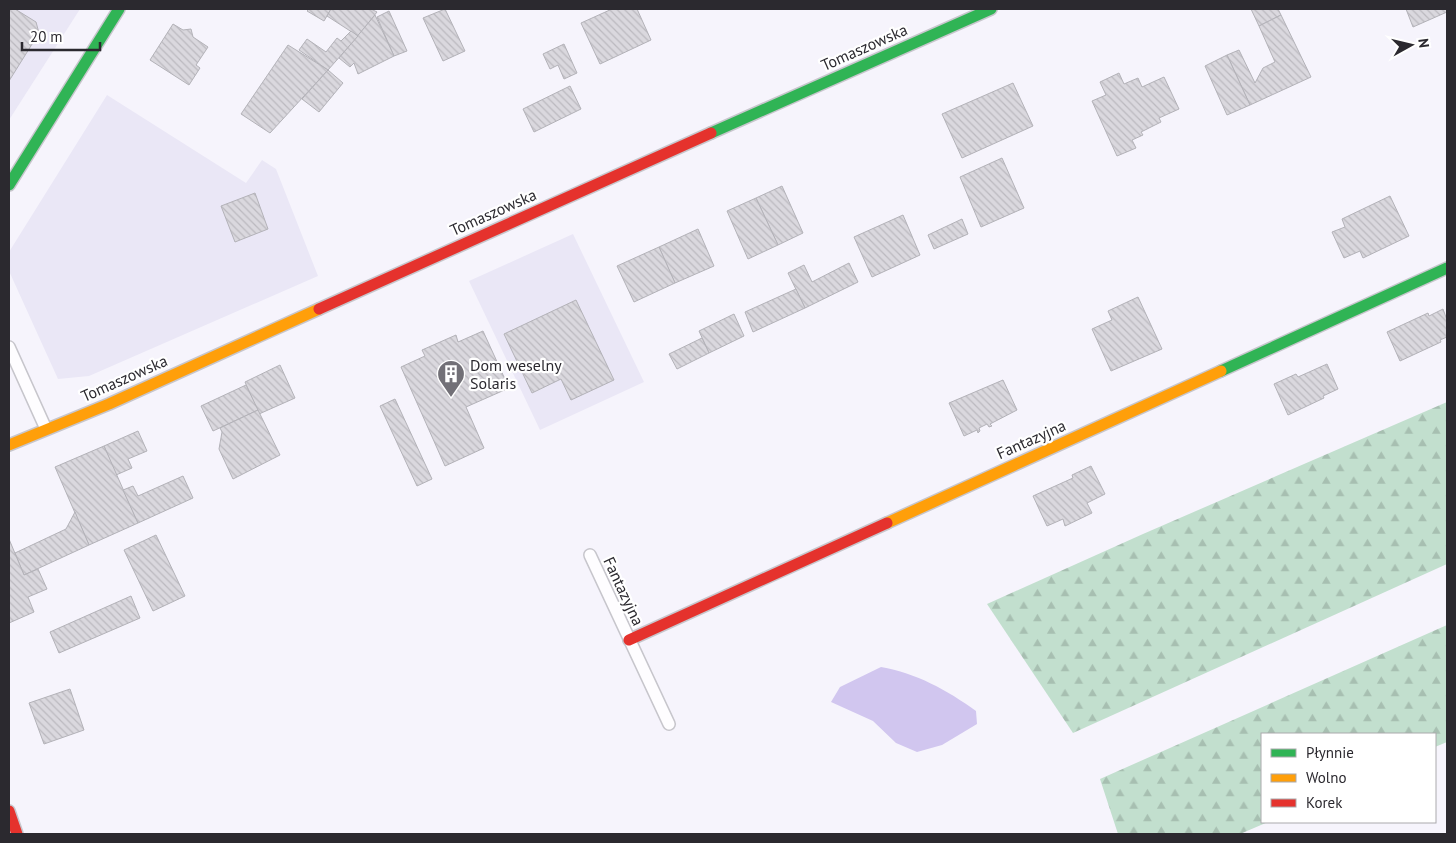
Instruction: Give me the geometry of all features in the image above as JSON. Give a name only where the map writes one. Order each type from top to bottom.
[{"type":"street","points":[[9,185],[119,9]]},
{"type":"street","name":"Tomaszowska","points":[[9,445],[109,404],[517,219],[991,9]]},
{"type":"street","name":"Fantazyjna","points":[[629,640],[1447,268]]},
{"type":"street","points":[[9,811],[17,834]]},
{"type":"lane","points":[[9,347],[46,429]]},
{"type":"lane","name":"Fantazyjna","points":[[590,555],[669,724]]},
{"type":"shaded area","points":[[9,9],[80,9],[9,120]]},
{"type":"shaded area","points":[[107,95],[246,183],[262,160],[276,169],[318,276],[89,376],[58,379],[9,271],[9,252]]},
{"type":"shaded area","points":[[573,234],[644,382],[540,430],[469,281]]},
{"type":"shaded area","points":[[881,667],[907,673],[931,683],[954,696],[976,711],[977,724],[942,745],[917,752],[896,743],[873,721],[831,702],[840,687]]},
{"type":"green space","points":[[1447,402],[1447,564],[1073,733],[987,604],[1143,534]]},
{"type":"green space","points":[[1447,625],[1447,742],[1436,747],[1436,733],[1261,733],[1261,823],[1266,823],[1240,834],[1118,834],[1100,779]]},
{"type":"building","points":[[9,9],[15,9],[36,22],[39,33],[9,81]]},
{"type":"building","points":[[309,9],[331,9],[324,21],[307,11]]},
{"type":"building","points":[[331,9],[371,9],[377,12],[358,36],[327,16]]},
{"type":"building","points":[[445,9],[465,51],[443,61],[423,18]]},
{"type":"building","points":[[612,9],[637,9],[651,40],[600,64],[581,23]]},
{"type":"building","points":[[1251,9],[1278,9],[1281,15],[1259,26]]},
{"type":"building","points":[[1406,9],[1447,9],[1447,12],[1413,27]]},
{"type":"building","points":[[389,11],[407,51],[394,56],[377,17]]},
{"type":"building","points":[[375,15],[394,56],[358,74],[354,63],[350,67],[339,58]]},
{"type":"building","points":[[1281,15],[1311,77],[1250,105],[1227,55],[1239,50],[1255,83],[1263,68],[1275,62],[1259,26]]},
{"type":"building","points":[[173,24],[183,30],[191,29],[193,37],[208,47],[196,65],[200,68],[189,85],[150,60]]},
{"type":"building","points":[[351,31],[358,36],[328,70],[299,50],[307,39],[326,52],[337,38],[341,41]]},
{"type":"building","points":[[564,44],[577,73],[564,79],[558,65],[550,69],[543,54]]},
{"type":"building","points":[[288,45],[328,70],[270,133],[241,114]]},
{"type":"building","points":[[1227,55],[1250,105],[1227,115],[1205,66]]},
{"type":"building","points":[[328,70],[343,83],[319,112],[302,99]]},
{"type":"building","points":[[1119,73],[1124,84],[1138,78],[1142,87],[1164,77],[1179,109],[1159,118],[1161,122],[1141,132],[1143,135],[1132,140],[1136,148],[1117,156],[1092,101],[1106,95],[1100,82]]},
{"type":"building","points":[[1013,83],[1033,126],[962,158],[942,114]]},
{"type":"building","points":[[570,86],[581,109],[534,132],[523,109]]},
{"type":"building","points":[[1002,158],[1024,208],[981,227],[960,177]]},
{"type":"building","points":[[782,186],[803,233],[778,245],[756,198]]},
{"type":"building","points":[[255,193],[268,229],[235,242],[221,206]]},
{"type":"building","points":[[1390,196],[1409,236],[1363,258],[1360,251],[1344,258],[1332,232],[1345,227],[1342,219]]},
{"type":"building","points":[[756,198],[778,245],[748,259],[727,211]]},
{"type":"building","points":[[903,215],[920,255],[872,277],[854,237]]},
{"type":"building","points":[[962,219],[968,234],[934,249],[928,235]]},
{"type":"building","points":[[698,229],[714,266],[675,283],[659,247]]},
{"type":"building","points":[[659,247],[675,283],[634,302],[617,266]]},
{"type":"building","points":[[849,263],[858,282],[805,308],[788,273],[804,265],[812,282]]},
{"type":"building","points":[[796,289],[805,308],[753,332],[745,312]]},
{"type":"building","points":[[1138,297],[1162,349],[1111,371],[1092,329],[1112,320],[1108,311]]},
{"type":"building","points":[[576,300],[614,380],[571,400],[561,379],[532,393],[504,334]]},
{"type":"building","points":[[1443,309],[1447,320],[1447,337],[1440,340],[1441,342],[1400,361],[1387,332],[1428,313],[1429,316]]},
{"type":"building","points":[[734,314],[744,336],[709,353],[699,331]]},
{"type":"building","name":"Dom weselny Solaris","points":[[483,331],[509,388],[466,407],[484,448],[445,466],[401,367],[425,356],[422,350],[456,335],[458,342]]},
{"type":"building","points":[[702,338],[709,353],[677,369],[669,354]]},
{"type":"building","points":[[1327,364],[1338,389],[1323,396],[1324,398],[1288,415],[1274,384],[1296,374],[1298,377]]},
{"type":"building","points":[[280,365],[295,398],[259,414],[245,382]]},
{"type":"building","points":[[1003,380],[1017,410],[990,424],[992,426],[989,427],[987,424],[979,428],[980,431],[978,433],[977,430],[964,436],[949,403]]},
{"type":"building","points":[[246,385],[258,410],[213,431],[201,406]]},
{"type":"building","points":[[395,399],[432,479],[417,486],[380,406]]},
{"type":"building","points":[[258,410],[280,455],[233,479],[219,449],[222,432],[220,428]]},
{"type":"building","points":[[138,431],[147,451],[128,459],[132,468],[116,475],[104,446]]},
{"type":"building","points":[[104,446],[138,523],[89,545],[55,467]]},
{"type":"building","points":[[1091,466],[1105,494],[1087,503],[1092,513],[1065,526],[1063,519],[1047,526],[1033,496],[1073,478],[1072,475]]},
{"type":"building","points":[[183,476],[193,498],[138,523],[123,490],[133,486],[138,496]]},
{"type":"building","points":[[75,512],[89,545],[24,575],[15,553],[66,529]]},
{"type":"building","points":[[156,535],[185,596],[153,611],[124,550]]},
{"type":"building","points":[[9,539],[24,575],[38,569],[47,589],[28,597],[34,612],[9,623]]},
{"type":"building","points":[[131,596],[140,618],[59,653],[50,632]]},
{"type":"building","points":[[70,689],[84,730],[44,744],[29,703]]},
{"type":"traffic: fast","points":[[9,185],[119,9]]},
{"type":"traffic: fast","points":[[711,133],[991,9]]},
{"type":"traffic: fast","points":[[1221,371],[1447,268]]},
{"type":"traffic: slow","points":[[9,445],[109,404],[319,309]]},
{"type":"traffic: slow","points":[[887,523],[1221,371]]},
{"type":"traffic: jam","points":[[319,309],[711,133]]},
{"type":"traffic: jam","points":[[629,640],[887,523]]},
{"type":"traffic: jam","points":[[9,811],[17,834]]},
{"type":"place","name":"Dom weselny Solaris","points":[[451,398]]}]
